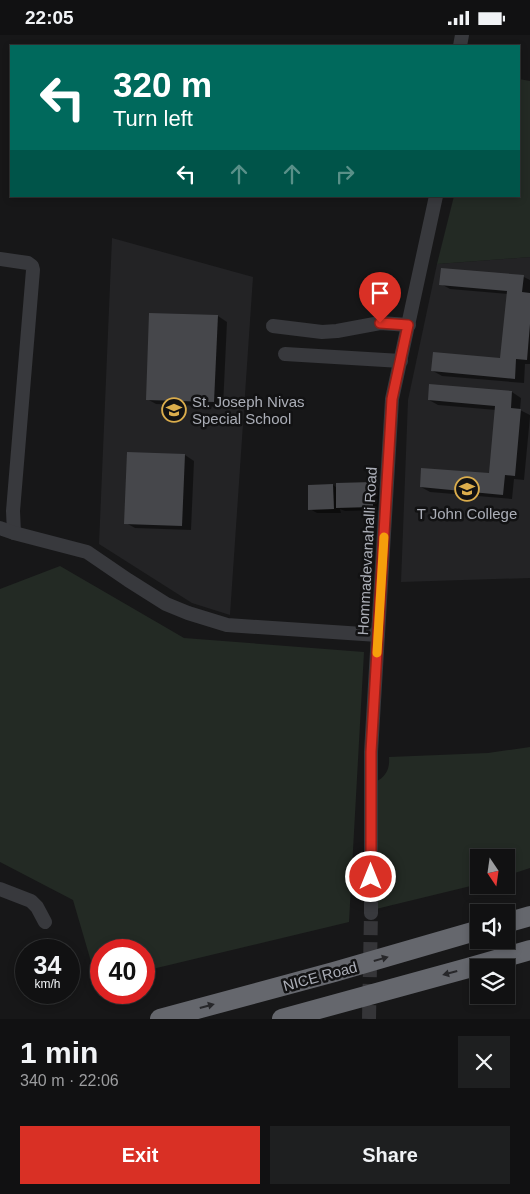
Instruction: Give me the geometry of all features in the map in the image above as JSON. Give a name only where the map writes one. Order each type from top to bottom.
[{"type":"highway","points":[[515,920],[530,916]]},
{"type":"highway","name":"NICE Road","points":[[160,1019],[470,934]]},
{"type":"highway","name":"NICE Road","points":[[282,1019],[530,950]]},
{"type":"street","name":"Hommadevanahalli Road","points":[[371,913],[371,752],[392,399],[436,197]]},
{"type":"street","points":[[0,259],[28,263],[32,266],[33,270],[13,505],[14,533]]},
{"type":"street","points":[[273,326],[322,332],[380,323],[408,325]]},
{"type":"street","points":[[285,354],[401,361]]},
{"type":"street","points":[[0,527],[14,533],[87,552],[166,604],[227,625],[378,635]]},
{"type":"street","points":[[0,889],[31,901],[45,921]]},
{"type":"shaded area","points":[[520,79],[530,81],[530,257],[437,264],[454,197],[520,197]]},
{"type":"shaded area","name":"St. Joseph Nivas Special School","points":[[112,238],[253,277],[230,615],[192,603],[99,544]]},
{"type":"shaded area","name":"T John College","points":[[530,257],[530,578],[401,582],[408,400],[437,264]]},
{"type":"shaded area","points":[[60,566],[184,638],[364,652],[349,922],[155,968],[155,939],[90,939],[90,958],[73,900],[0,862],[0,589]]},
{"type":"shaded area","points":[[530,747],[530,868],[515,873],[515,849],[470,849],[470,886],[376,909],[375,782],[382,778],[386,772],[389,765],[389,757],[488,753]]},
{"type":"building","points":[[441,268],[524,275],[522,292],[530,293],[527,360],[516,359],[515,379],[431,371],[433,352],[500,358],[507,291],[439,285]]},
{"type":"building","points":[[149,313],[218,315],[214,402],[146,400]]},
{"type":"building","points":[[429,384],[512,391],[511,408],[521,409],[515,476],[505,475],[503,495],[420,487],[421,468],[489,473],[495,406],[428,400]]},
{"type":"building","points":[[127,452],[185,454],[182,526],[124,524]]},
{"type":"building","points":[[373,482],[373,507],[336,508],[336,483]]},
{"type":"building","points":[[333,484],[334,509],[308,510],[308,485]]},
{"type":"tunnel","points":[[369,1019],[371,913]]},
{"type":"slow traffic","points":[[377,653],[384,537]]},
{"type":"place","name":"St. Joseph Nivas Special School","points":[[174,410]]},
{"type":"place","name":"T John College","points":[[467,489]]},
{"type":"route","points":[[371,877],[371,752],[392,399],[408,325],[380,323]]}]
